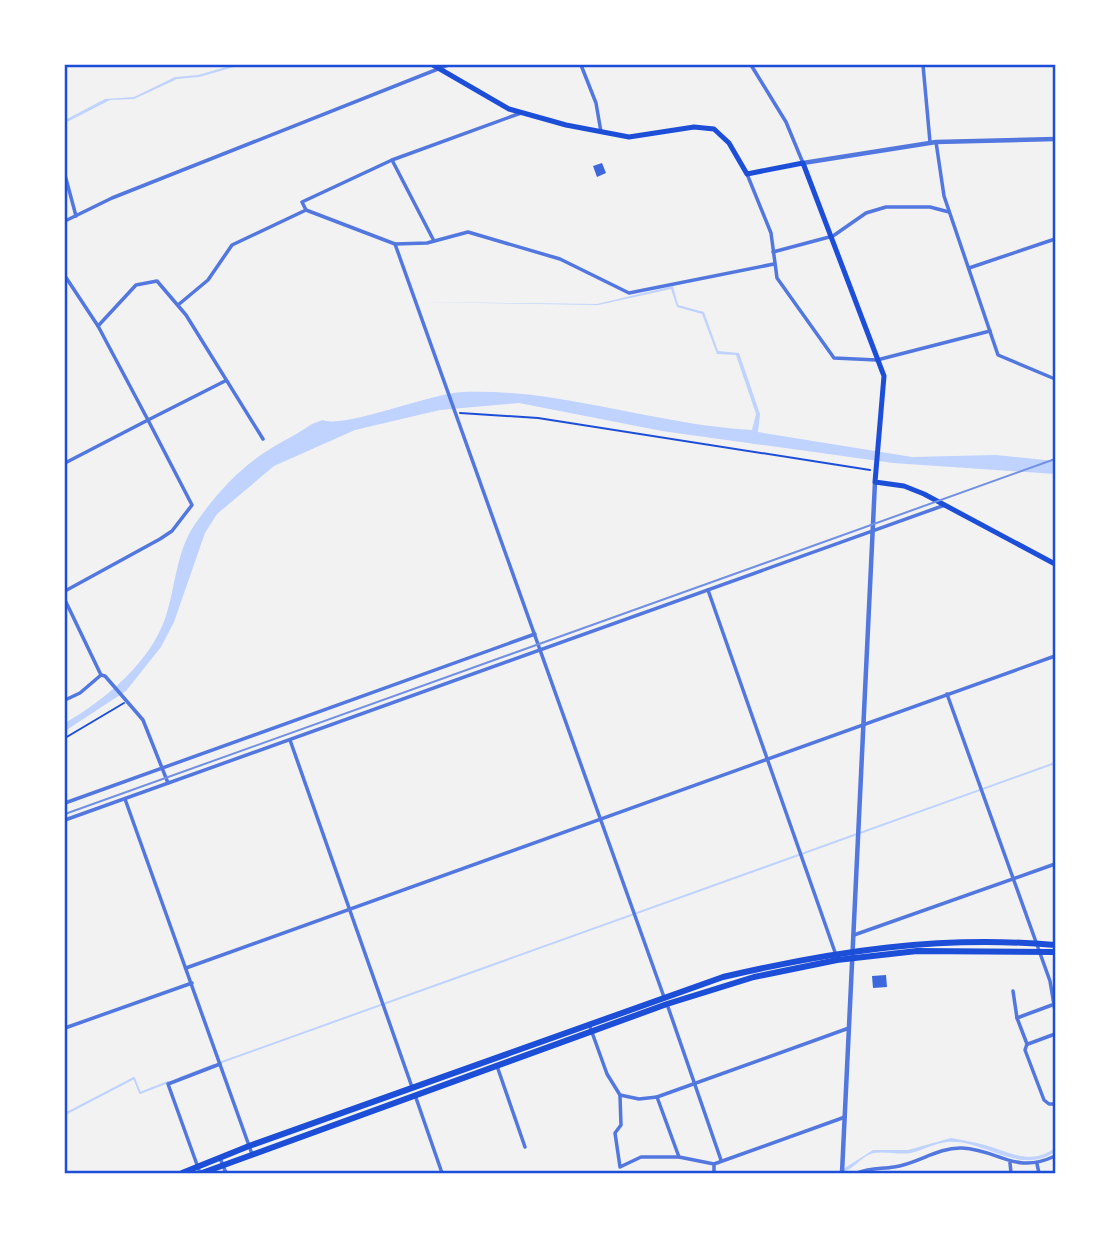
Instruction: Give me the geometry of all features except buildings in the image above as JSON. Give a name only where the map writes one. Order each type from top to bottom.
[{"type":"main road","points":[[433,65],[521,113],[601,132],[639,136],[705,127],[723,135],[747,174],[803,163],[833,236],[885,381],[875,482],[915,489],[1055,564]]},
{"type":"main road","points":[[182,1173],[200,1171],[252,1154],[415,1095],[723,977],[835,952],[915,943],[1055,945]]},
{"type":"main road","points":[[665,1000],[754,977],[837,960],[917,951],[1055,952]]},
{"type":"main road","points":[[222,1162],[249,1146],[412,1087],[496,1062]]},
{"type":"street","points":[[65,221],[112,198],[449,65]]},
{"type":"street","points":[[581,65],[596,103],[601,132]]},
{"type":"street","points":[[751,65],[786,122],[803,163],[933,142],[1055,139]]},
{"type":"street","points":[[923,65],[933,142],[949,212],[998,355],[1055,379]]},
{"type":"street","points":[[521,113],[392,160],[302,202],[306,210],[395,244],[434,241],[468,232],[560,259],[629,293],[774,264]]},
{"type":"street","points":[[392,160],[434,241]]},
{"type":"street","points":[[747,174],[766,218],[774,264],[784,291],[834,358],[877,360],[990,331]]},
{"type":"street","points":[[65,175],[76,216]]},
{"type":"street","points":[[773,252],[833,236],[851,221],[886,207],[930,207],[949,212]]},
{"type":"street","points":[[178,305],[208,280],[232,244],[306,210]]},
{"type":"street","points":[[969,268],[1055,239]]},
{"type":"street","points":[[395,244],[721,1160]]},
{"type":"street","points":[[65,276],[99,326],[192,505],[172,531],[65,591]]},
{"type":"street","points":[[99,326],[136,285],[157,281],[168,297],[178,305],[263,439]]},
{"type":"street","points":[[65,463],[225,381]]},
{"type":"street","points":[[842,1173],[875,482]]},
{"type":"street","points":[[65,820],[945,505]]},
{"type":"street","points":[[708,590],[837,960]]},
{"type":"street","points":[[65,600],[103,676],[143,720],[168,783]]},
{"type":"street","points":[[65,803],[535,634]]},
{"type":"street","points":[[187,968],[1055,656]]},
{"type":"street","points":[[65,700],[103,676]]},
{"type":"street","points":[[947,694],[1050,981],[1055,1011]]},
{"type":"street","points":[[289,740],[442,1173]]},
{"type":"street","points":[[125,799],[252,1154]]},
{"type":"street","points":[[854,934],[1055,864]]},
{"type":"street","points":[[65,1028],[192,983]]},
{"type":"street","points":[[1013,991],[1017,1018],[1027,1044],[1025,1050],[1044,1100],[1055,1104]]},
{"type":"street","points":[[1017,1018],[1052,1005]]},
{"type":"street","points":[[590,1028],[607,1074],[620,1096],[621,1125],[615,1133],[620,1167],[641,1157],[679,1157],[714,1164],[845,1117]]},
{"type":"street","points":[[620,1096],[657,1097],[849,1028]]},
{"type":"street","points":[[1027,1044],[1055,1034]]},
{"type":"street","points":[[496,1062],[525,1147]]},
{"type":"street","points":[[200,1171],[168,1084],[220,1064]]},
{"type":"street","points":[[657,1097],[679,1157]]},
{"type":"street","points":[[857,1173],[895,1167],[951,1148],[986,1152],[1010,1163],[1037,1164],[1055,1156]]},
{"type":"street","points":[[222,1162],[226,1173]]},
{"type":"street","points":[[1010,1163],[1010,1173]]},
{"type":"street","points":[[714,1164],[714,1173]]},
{"type":"street","points":[[1037,1164],[1039,1173]]},
{"type":"path","points":[[456,412],[538,418],[876,471]]},
{"type":"path","points":[[65,738],[127,700]]},
{"type":"water","points":[[241,65],[199,77],[177,79],[134,99],[110,100],[65,123],[65,120],[105,99],[134,97],[175,77],[198,75]]},
{"type":"water","points":[[673,286],[678,305],[704,312],[718,351],[739,353],[760,414],[758,432],[912,457],[996,455],[1055,461],[1055,474],[893,463],[662,431],[519,403],[440,410],[355,430],[274,466],[217,514],[205,533],[174,622],[161,647],[126,691],[65,731],[65,723],[111,691],[150,649],[166,616],[184,546],[195,524],[211,502],[248,465],[312,424],[323,420],[349,420],[449,394],[499,392],[571,401],[716,427],[752,430],[756,414],[736,355],[717,354],[702,314],[677,307],[671,289],[598,305],[419,302],[597,304]]},
{"type":"water","points":[[951,1138],[1020,1156],[1037,1156],[1055,1148],[1055,1152],[1041,1158],[1015,1159],[975,1146],[947,1142],[911,1153],[874,1153],[847,1170],[837,1173],[873,1150],[908,1150]]},
{"type":"waterway","points":[[219,1063],[1055,763]]},
{"type":"waterway","points":[[180,1078],[214,1065]]},
{"type":"waterway","points":[[65,1114],[134,1078],[140,1093],[168,1082]]},
{"type":"railway","points":[[65,814],[1055,459]]}]
